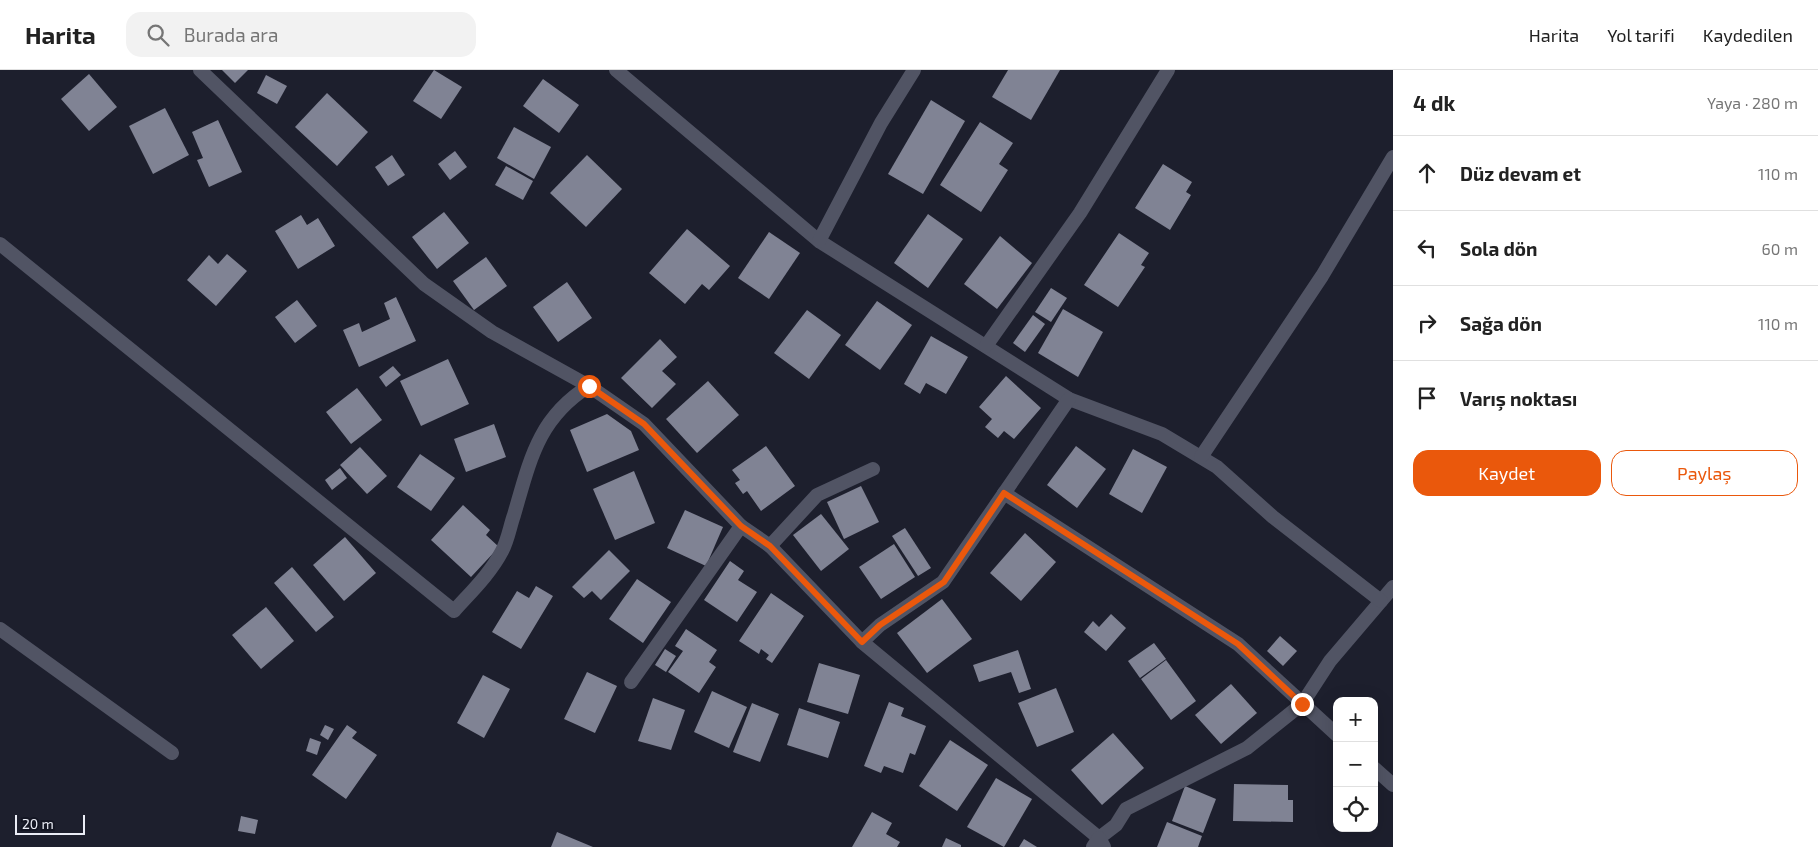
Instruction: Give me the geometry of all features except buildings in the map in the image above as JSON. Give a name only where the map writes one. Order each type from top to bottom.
[{"type":"street","points":[[200,70],[424,284],[492,332],[589,386],[644,424],[741,526],[770,546],[862,642],[1099,844],[1116,825],[1126,809],[1247,748],[1302,704],[1330,661],[1393,587]]},
{"type":"street","points":[[617,70],[819,241],[1069,399],[1162,434],[1217,467],[1273,516],[1381,601]]},
{"type":"street","points":[[819,241],[882,122],[914,70]]},
{"type":"street","points":[[986,346],[1080,213],[1168,70]]},
{"type":"street","points":[[1201,457],[1322,276],[1393,157]]},
{"type":"street","points":[[0,244],[454,612],[491,570],[503,550],[534,450],[541,434],[562,406],[589,386]]},
{"type":"street","points":[[862,642],[880,625],[944,582],[1069,399]]},
{"type":"street","points":[[770,546],[817,495],[873,469]]},
{"type":"street","points":[[1004,493],[1238,644],[1333,731]]},
{"type":"street","points":[[631,682],[741,526]]},
{"type":"street","points":[[0,629],[172,753]]},
{"type":"street","points":[[1378,772],[1393,785]]},
{"type":"route","points":[[589,386],[644,424],[741,526],[770,546],[862,642],[880,625],[944,582],[1004,493],[1238,644],[1302,704]]}]
